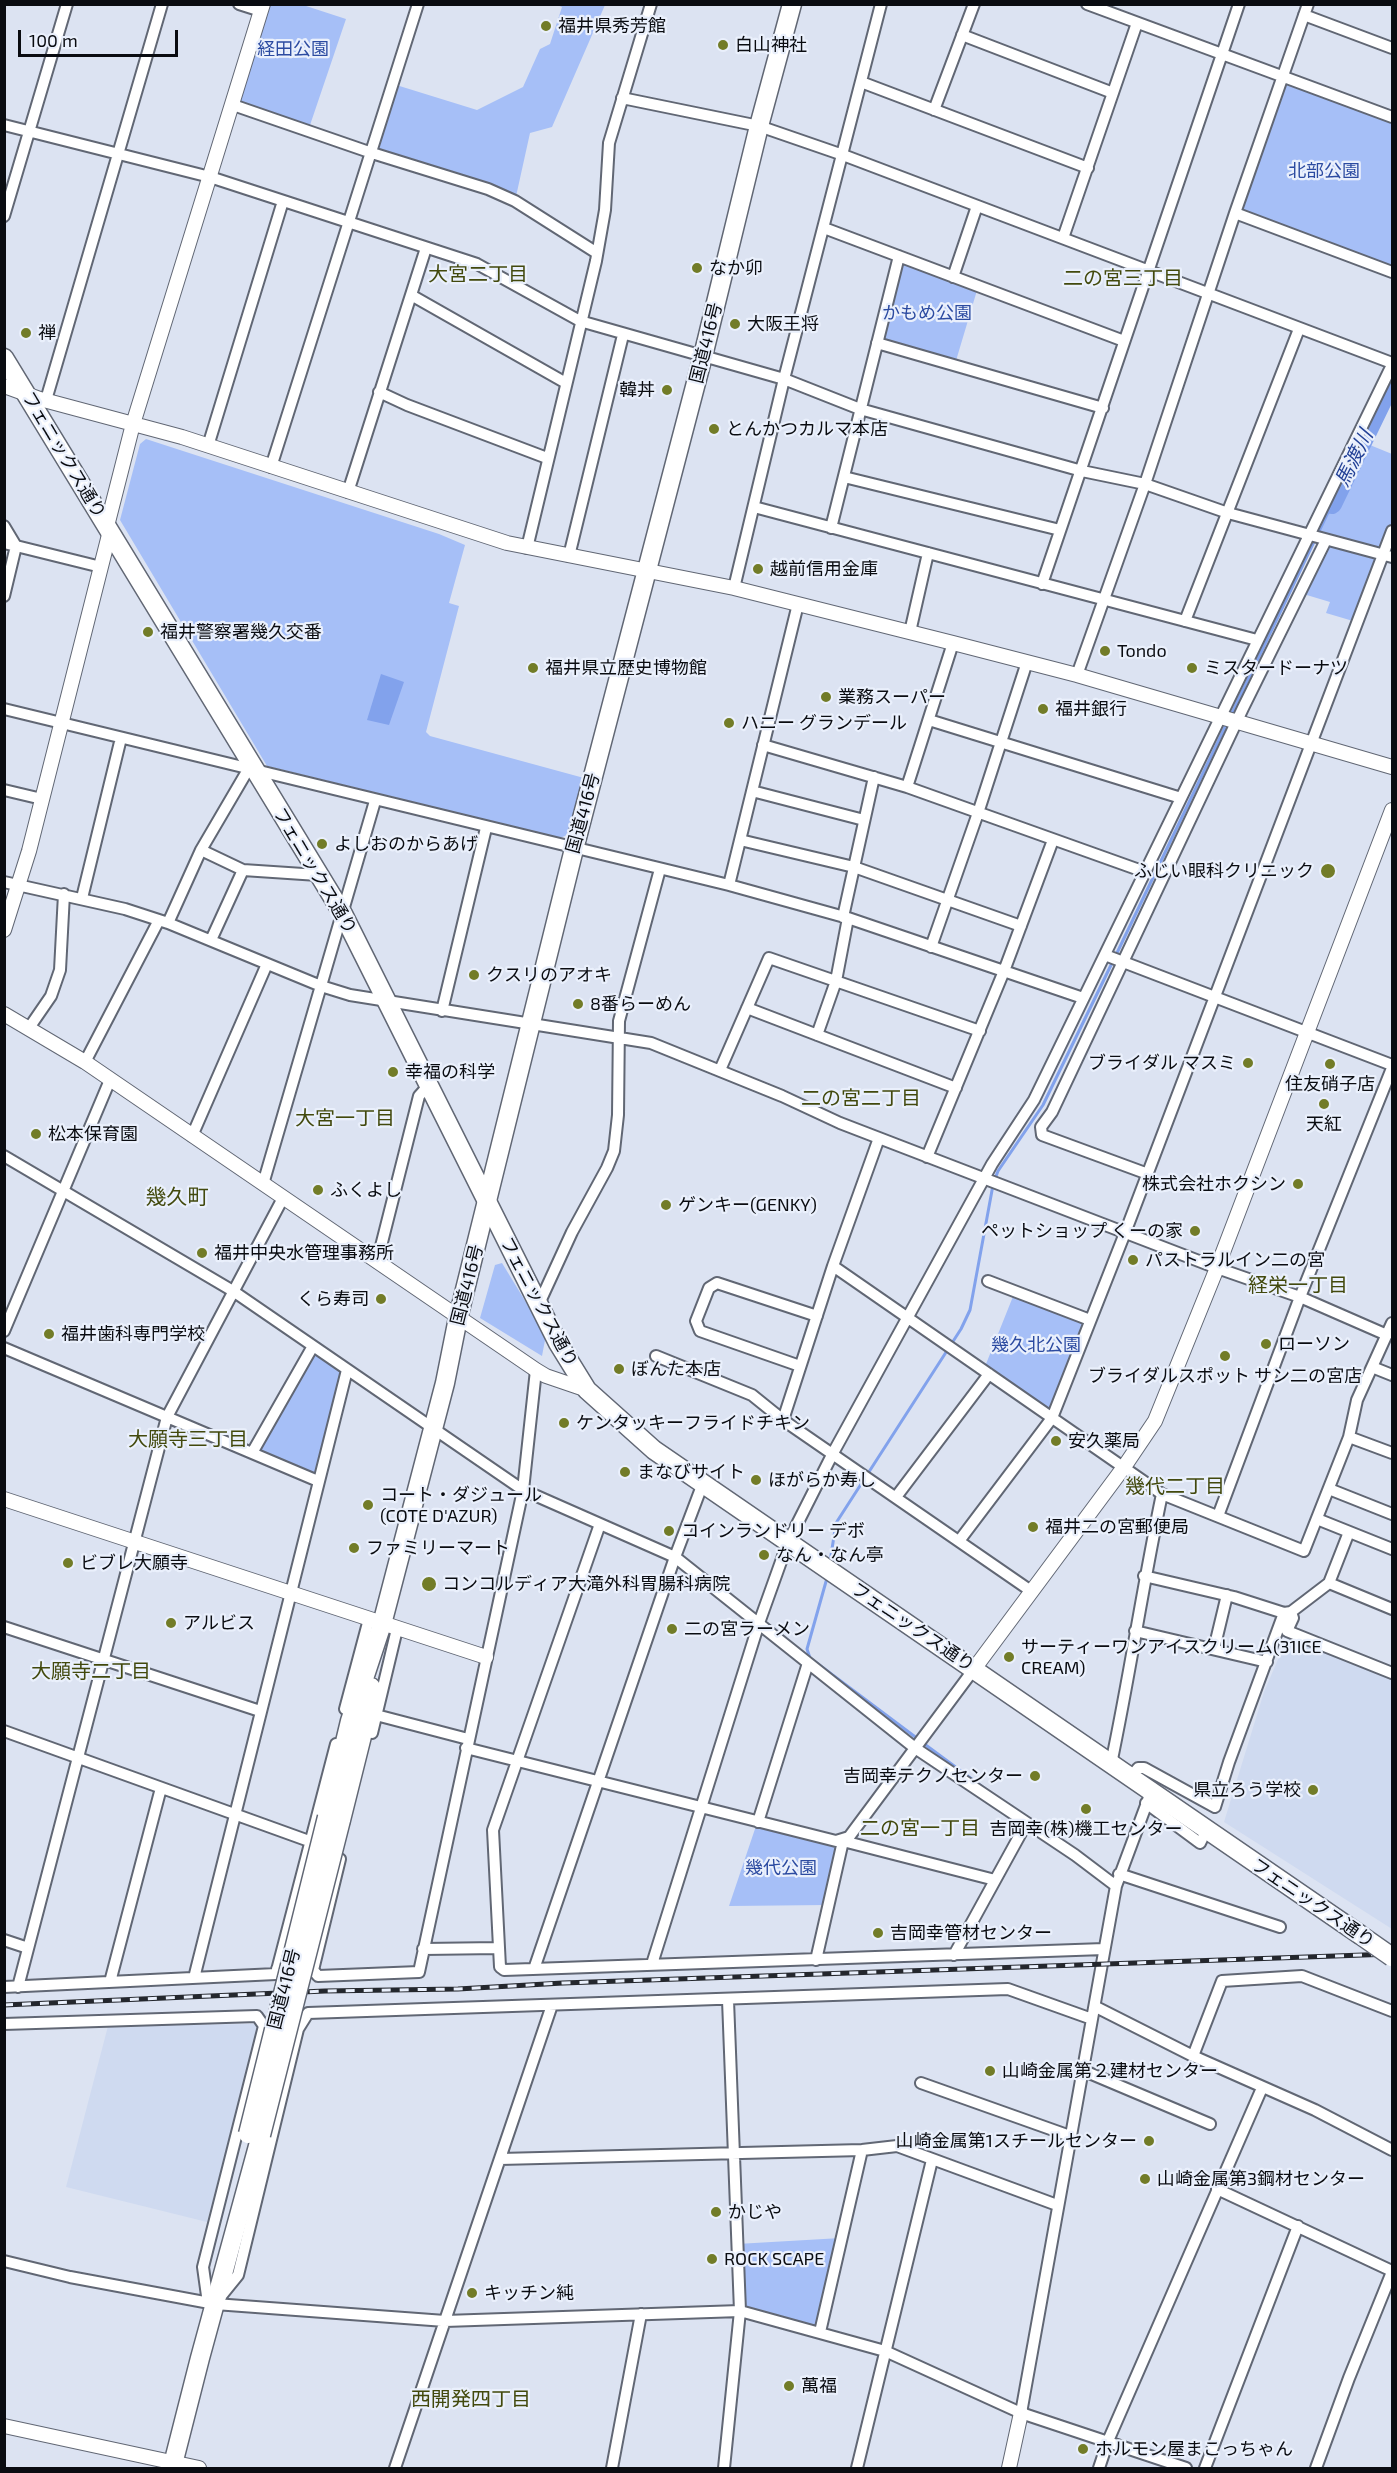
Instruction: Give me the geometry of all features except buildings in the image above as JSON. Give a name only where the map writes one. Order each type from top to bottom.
[{"type":"main road","name":"国道416号","points":[[173,2466],[334,1819],[365,1724],[383,1624],[433,1429],[458,1318],[574,849],[792,4]]},
{"type":"main road","name":"フェニックス通り","points":[[4,358],[252,769],[344,914],[538,1306],[587,1390],[640,1440],[1111,1764],[1130,1778],[1149,1797],[1392,1957]]},
{"type":"street","points":[[4,216],[67,4]]},
{"type":"street","points":[[45,400],[162,4]]},
{"type":"street","points":[[4,930],[42,799],[101,567],[133,424],[262,8],[239,4]]},
{"type":"street","points":[[271,467],[418,4]]},
{"type":"street","points":[[527,548],[597,254],[605,210],[609,143],[651,4]]},
{"type":"street","points":[[734,588],[784,378],[880,4]]},
{"type":"street","points":[[934,110],[974,4]]},
{"type":"street","points":[[1087,4],[1392,117]]},
{"type":"street","points":[[1042,584],[1239,4]]},
{"type":"street","points":[[1077,675],[1145,484],[1210,294],[1235,213],[1306,10],[1392,48]]},
{"type":"street","points":[[1063,238],[1137,23]]},
{"type":"street","points":[[962,35],[1113,93]]},
{"type":"street","points":[[861,82],[1088,168]]},
{"type":"street","points":[[622,98],[759,126],[843,155],[1392,364],[1034,1100],[984,1179],[833,1453],[788,1542],[759,1623],[652,1964]]},
{"type":"street","points":[[233,105],[372,153],[489,189],[515,201],[597,254]]},
{"type":"street","points":[[4,125],[210,177],[477,264],[580,321],[623,335],[784,378],[860,409],[1082,471],[1145,484],[1228,513],[1309,537],[1388,556]]},
{"type":"street","points":[[208,446],[283,201]]},
{"type":"street","points":[[953,277],[977,206]]},
{"type":"street","points":[[1235,213],[1392,272]]},
{"type":"street","points":[[824,228],[1125,341]]},
{"type":"street","points":[[348,492],[426,248]]},
{"type":"street","points":[[831,528],[899,256]]},
{"type":"street","points":[[411,295],[566,383]]},
{"type":"street","points":[[1185,621],[1299,328]]},
{"type":"street","points":[[569,556],[623,335]]},
{"type":"street","points":[[877,343],[1102,408]]},
{"type":"street","points":[[4,386],[45,400],[208,446],[527,548],[734,588],[910,632],[1077,675],[1392,767]]},
{"type":"street","points":[[379,392],[407,405],[547,458]]},
{"type":"street","points":[[844,477],[1060,530]]},
{"type":"street","points":[[754,507],[1257,640]]},
{"type":"street","points":[[4,526],[16,546],[4,596]]},
{"type":"street","points":[[959,1541],[1052,1418],[1148,1174],[1312,743],[1388,556],[1392,531]]},
{"type":"street","points":[[1148,1174],[1042,1135],[1041,1127],[1052,1112],[1326,540]]},
{"type":"street","points":[[4,543],[101,567]]},
{"type":"street","points":[[910,632],[928,554]]},
{"type":"street","points":[[729,885],[798,604]]},
{"type":"street","points":[[907,787],[953,643]]},
{"type":"street","points":[[931,946],[978,813],[1027,662]]},
{"type":"street","points":[[4,709],[486,828],[729,885],[845,917],[1083,998]]},
{"type":"street","points":[[929,720],[1181,798]]},
{"type":"street","points":[[82,898],[122,738]]},
{"type":"street","points":[[763,745],[907,787],[1145,872]]},
{"type":"street","points":[[85,1062],[201,850],[252,769]]},
{"type":"street","points":[[817,1035],[836,981],[854,867],[874,777]]},
{"type":"street","points":[[4,790],[42,799]]},
{"type":"street","points":[[752,791],[864,820]]},
{"type":"street","points":[[263,1184],[344,914],[375,801]]},
{"type":"street","points":[[376,1715],[517,1761],[836,1841],[849,1837],[1124,1467],[1155,1421],[1217,1268],[1392,810]]},
{"type":"street","points":[[441,1011],[486,828]]},
{"type":"street","points":[[740,840],[854,867],[1021,926]]},
{"type":"street","points":[[927,1157],[1004,971],[1053,840]]},
{"type":"street","points":[[201,850],[243,870],[318,875]]},
{"type":"street","points":[[538,1306],[572,1232],[614,1151],[618,1115],[619,1021],[660,869]]},
{"type":"street","points":[[211,940],[243,870]]},
{"type":"street","points":[[4,882],[82,898],[163,921],[321,987],[350,995],[651,1043],[879,1138],[1217,1268],[1300,1297],[1387,1335]]},
{"type":"street","points":[[29,1028],[51,996],[60,970],[64,894]]},
{"type":"street","points":[[1105,955],[1392,1066],[1300,1297],[1218,1516]]},
{"type":"street","points":[[720,1070],[769,958],[980,1031]]},
{"type":"street","points":[[192,1136],[267,964]]},
{"type":"street","points":[[747,1008],[956,1088]]},
{"type":"street","points":[[4,1014],[85,1062],[536,1370],[546,1376],[587,1390]]},
{"type":"street","points":[[4,1331],[110,1080]]},
{"type":"street","points":[[377,1262],[419,1096],[429,1086]]},
{"type":"street","points":[[783,1420],[833,1266],[879,1138]]},
{"type":"street","points":[[4,1156],[233,1291],[523,1490],[675,1557],[915,1748],[1116,1886]]},
{"type":"street","points":[[18,1987],[166,1417],[283,1198]]},
{"type":"street","points":[[833,1266],[1162,1494],[1304,1551],[1349,1437],[1357,1400],[1392,1323]]},
{"type":"street","points":[[988,1281],[1090,1320]]},
{"type":"street","points":[[800,1366],[700,1331],[696,1322],[709,1288],[717,1283],[817,1316]]},
{"type":"street","points":[[252,1453],[313,1346]]},
{"type":"street","points":[[4,1348],[318,1481]]},
{"type":"street","points":[[656,1356],[752,1395],[783,1420],[1031,1591]]},
{"type":"street","points":[[1372,1368],[1392,1375]]},
{"type":"street","points":[[194,1978],[347,1370]]},
{"type":"street","points":[[277,1969],[313,1970],[318,1976],[418,1972],[523,1490],[536,1370]]},
{"type":"street","points":[[896,1497],[988,1374]]},
{"type":"street","points":[[1349,1437],[1392,1454]]},
{"type":"street","points":[[534,1969],[675,1557],[703,1484]]},
{"type":"street","points":[[1329,1489],[1392,1514]]},
{"type":"street","points":[[1111,1764],[1131,1667],[1144,1576],[1162,1494]]},
{"type":"street","points":[[4,1499],[486,1657]]},
{"type":"street","points":[[1317,1519],[1392,1549]]},
{"type":"street","points":[[600,1524],[494,1830],[500,1967],[504,1970],[1104,1949]]},
{"type":"street","points":[[1209,1823],[1244,1719],[1288,1612],[1329,1582],[1349,1532]]},
{"type":"street","points":[[1144,1576],[1288,1612],[1293,1618],[1287,1631],[1392,1673]]},
{"type":"street","points":[[1329,1582],[1392,1609]]},
{"type":"street","points":[[1215,1649],[1227,1595]]},
{"type":"street","points":[[313,1970],[376,1715],[383,1624]]},
{"type":"street","points":[[4,1987],[276,1974],[309,1841],[383,1624]]},
{"type":"street","points":[[4,1627],[260,1711]]},
{"type":"street","points":[[1135,1631],[1267,1662]]},
{"type":"street","points":[[758,1822],[808,1663]]},
{"type":"street","points":[[4,1731],[309,1841]]},
{"type":"street","points":[[1130,1778],[1138,1768],[1144,1768],[1215,1807]]},
{"type":"street","points":[[110,1982],[161,1788]]},
{"type":"street","points":[[1009,2469],[1119,1874],[1149,1797],[1200,1843],[1202,1839]]},
{"type":"street","points":[[954,1955],[1026,1824]]},
{"type":"street","points":[[843,1840],[995,1880]]},
{"type":"street","points":[[816,1960],[843,1840]]},
{"type":"street","points":[[1119,1874],[1280,1927]]},
{"type":"street","points":[[4,1940],[28,1948]]},
{"type":"street","points":[[423,1949],[499,1948]]},
{"type":"street","points":[[1193,2056],[1222,1981],[1302,1976],[1392,2011]]},
{"type":"street","points":[[212,2304],[238,2275],[298,2029],[308,2013],[1008,1989],[1092,2019]]},
{"type":"street","points":[[724,2469],[740,2311],[728,2000]]},
{"type":"street","points":[[395,2469],[552,2005]]},
{"type":"street","points":[[1096,2007],[1193,2056],[1315,2110],[1392,2150]]},
{"type":"street","points":[[4,2024],[257,2016],[264,2026],[203,2267],[212,2304]]},
{"type":"street","points":[[264,2026],[298,2029]]},
{"type":"street","points":[[1082,2070],[1210,2124]]},
{"type":"street","points":[[921,2083],[1070,2136]]},
{"type":"street","points":[[1099,2469],[1108,2441],[1262,2088]]},
{"type":"street","points":[[500,2159],[862,2150],[897,2146],[1057,2205]]},
{"type":"street","points":[[820,2332],[862,2150]]},
{"type":"street","points":[[857,2469],[932,2160]]},
{"type":"street","points":[[1217,2189],[1392,2271],[1349,2378],[1316,2469]]},
{"type":"street","points":[[1205,2469],[1298,2226]]},
{"type":"street","points":[[4,2261],[70,2277],[212,2304],[445,2321],[740,2311],[885,2351],[1021,2413],[1186,2469]]},
{"type":"street","points":[[612,2469],[640,2314]]},
{"type":"street","points":[[4,2426],[173,2466],[199,2469]]},
{"type":"shaded area","points":[[381,674],[404,682],[389,725],[367,720]]},
{"type":"shaded area","name":"県立ろう学校","points":[[1288,1636],[1392,1676],[1392,1929],[1224,1822],[1264,1692]]},
{"type":"shaded area","points":[[254,2024],[258,2027],[255,2044],[207,2222],[66,2187],[108,2026]]},
{"type":"green space","name":"経田公園","points":[[264,5],[303,5],[346,19],[308,131],[233,105]]},
{"type":"green space","points":[[557,5],[605,5],[552,127],[530,133],[515,201],[372,151],[393,84],[477,110],[523,87],[540,49],[550,44],[562,7]]},
{"type":"green space","name":"北部公園","points":[[1286,77],[1392,117],[1392,270],[1238,213]]},
{"type":"green space","name":"かもめ公園","points":[[899,257],[978,287],[955,364],[877,343]]},
{"type":"green space","points":[[146,439],[439,534],[465,545],[449,603],[459,606],[426,732],[430,736],[584,778],[569,834],[560,838],[267,766],[120,520],[140,444]]},
{"type":"green space","points":[[1365,443],[1392,454],[1392,528],[1353,621],[1326,613],[1330,602],[1300,593],[1326,541],[1315,537]]},
{"type":"green space","points":[[502,1263],[546,1335],[542,1356],[480,1318],[495,1265]]},
{"type":"green space","name":"幾久北公園","points":[[1014,1294],[1088,1321],[1051,1416],[984,1369]]},
{"type":"green space","points":[[313,1349],[344,1370],[318,1472],[311,1476],[255,1452]]},
{"type":"green space","name":"幾代公園","points":[[757,1823],[839,1844],[826,1905],[729,1906]]},
{"type":"green space","points":[[841,2238],[820,2332],[740,2311],[737,2244]]},
{"type":"waterway","name":"馬渡川","points":[[1332,504],[1392,380]]},
{"type":"waterway","points":[[1230,717],[1332,504]]},
{"type":"waterway","points":[[1116,955],[1227,723]]},
{"type":"waterway","points":[[995,1179],[998,1171],[1043,1105],[1113,961]]},
{"type":"waterway","points":[[830,1562],[836,1523],[961,1329],[970,1310],[993,1185]]},
{"type":"waterway","points":[[827,1578],[807,1649],[810,1658],[918,1739]]},
{"type":"waterway","points":[[923,1743],[988,1791]]},
{"type":"railway","points":[[4,2005],[325,1991],[458,1989],[563,1983],[1392,1954]]},
{"type":"place","name":"福井県秀芳館","points":[[546,26]]},
{"type":"place","name":"白山神社","points":[[723,45]]},
{"type":"place","name":"なか卯","points":[[697,268]]},
{"type":"place","name":"大阪王将","points":[[735,324]]},
{"type":"place","name":"禅","points":[[26,333]]},
{"type":"place","name":"韓丼","points":[[667,390]]},
{"type":"place","name":"とんかつカルマ本店","points":[[714,429]]},
{"type":"place","name":"越前信用金庫","points":[[758,569]]},
{"type":"place","name":"福井警察署幾久交番","points":[[148,632]]},
{"type":"place","name":"Tondo","points":[[1105,651]]},
{"type":"place","name":"福井県立歴史博物館","points":[[533,668]]},
{"type":"place","name":"ミスタードーナツ","points":[[1192,668]]},
{"type":"place","name":"業務スーパー","points":[[826,697]]},
{"type":"place","name":"福井銀行","points":[[1043,709]]},
{"type":"place","name":"ハニー グランデール","points":[[729,723]]},
{"type":"place","name":"よしおのからあげ","points":[[322,844]]},
{"type":"place","name":"ふじい眼科クリニック","points":[[1328,871]]},
{"type":"place","name":"クスリのアオキ","points":[[474,975]]},
{"type":"place","name":"8番らーめん","points":[[578,1004]]},
{"type":"place","name":"ブライダル マスミ","points":[[1248,1063]]},
{"type":"place","name":"住友硝子店","points":[[1330,1064]]},
{"type":"place","name":"幸福の科学","points":[[393,1072]]},
{"type":"place","name":"天紅","points":[[1324,1104]]},
{"type":"place","name":"松本保育園","points":[[36,1134]]},
{"type":"place","name":"株式会社ホクシン","points":[[1298,1184]]},
{"type":"place","name":"ふくよし","points":[[318,1190]]},
{"type":"place","name":"ゲンキー(GENKY)","points":[[666,1205]]},
{"type":"place","name":"ペットショップ くーの家","points":[[1195,1231]]},
{"type":"place","name":"福井中央水管理事務所","points":[[202,1253]]},
{"type":"place","name":"パストラルイン二の宮","points":[[1133,1260]]},
{"type":"place","name":"くら寿司","points":[[381,1299]]},
{"type":"place","name":"福井歯科専門学校","points":[[49,1334]]},
{"type":"place","name":"ローソン","points":[[1266,1344]]},
{"type":"place","name":"ブライダルスポット サン二の宮店","points":[[1225,1356]]},
{"type":"place","name":"ぼんた本店","points":[[619,1369]]},
{"type":"place","name":"ケンタッキーフライドチキン","points":[[564,1423]]},
{"type":"place","name":"安久薬局","points":[[1056,1441]]},
{"type":"place","name":"まなびサイト","points":[[625,1472]]},
{"type":"place","name":"ほがらか寿し","points":[[756,1480]]},
{"type":"place","name":"コート・ダジュール (COTE D'AZUR)","points":[[368,1505]]},
{"type":"place","name":"福井二の宮郵便局","points":[[1033,1527]]},
{"type":"place","name":"コインランドリー デボ","points":[[669,1531]]},
{"type":"place","name":"ファミリーマート","points":[[354,1548]]},
{"type":"place","name":"なん・なん亭","points":[[764,1555]]},
{"type":"place","name":"ビブレ大願寺","points":[[68,1563]]},
{"type":"place","name":"コンコルディア大滝外科胃腸科病院","points":[[429,1584]]},
{"type":"place","name":"アルビス","points":[[171,1623]]},
{"type":"place","name":"二の宮ラーメン","points":[[672,1629]]},
{"type":"place","name":"サーティーワンアイスクリーム(31ICE CREAM)","points":[[1009,1657]]},
{"type":"place","name":"吉岡幸テクノセンター","points":[[1035,1776]]},
{"type":"place","name":"県立ろう学校","points":[[1313,1790]]},
{"type":"place","name":"吉岡幸(株)機工センター","points":[[1086,1809]]},
{"type":"place","name":"吉岡幸管材センター","points":[[878,1933]]},
{"type":"place","name":"山崎金属第２建材センター","points":[[990,2071]]},
{"type":"place","name":"山崎金属第1スチールセンター","points":[[1149,2141]]},
{"type":"place","name":"山崎金属第3鋼材センター","points":[[1145,2179]]},
{"type":"place","name":"かじや","points":[[716,2212]]},
{"type":"place","name":"ROCK SCAPE","points":[[712,2259]]},
{"type":"place","name":"キッチン純","points":[[472,2293]]},
{"type":"place","name":"萬福","points":[[789,2386]]},
{"type":"place","name":"ホルモン屋まこっちゃん","points":[[1083,2449]]},
{"type":"district","name":"大宮二丁目","points":[[478,274]]},
{"type":"district","name":"二の宮三丁目","points":[[1123,278]]},
{"type":"district","name":"二の宮二丁目","points":[[861,1098]]},
{"type":"district","name":"大宮一丁目","points":[[345,1118]]},
{"type":"district","name":"幾久町","points":[[177,1197]]},
{"type":"district","name":"経栄一丁目","points":[[1298,1285]]},
{"type":"district","name":"大願寺三丁目","points":[[188,1439]]},
{"type":"district","name":"幾代二丁目","points":[[1175,1486]]},
{"type":"district","name":"大願寺二丁目","points":[[91,1671]]},
{"type":"district","name":"二の宮一丁目","points":[[920,1828]]},
{"type":"district","name":"西開発四丁目","points":[[471,2399]]}]
